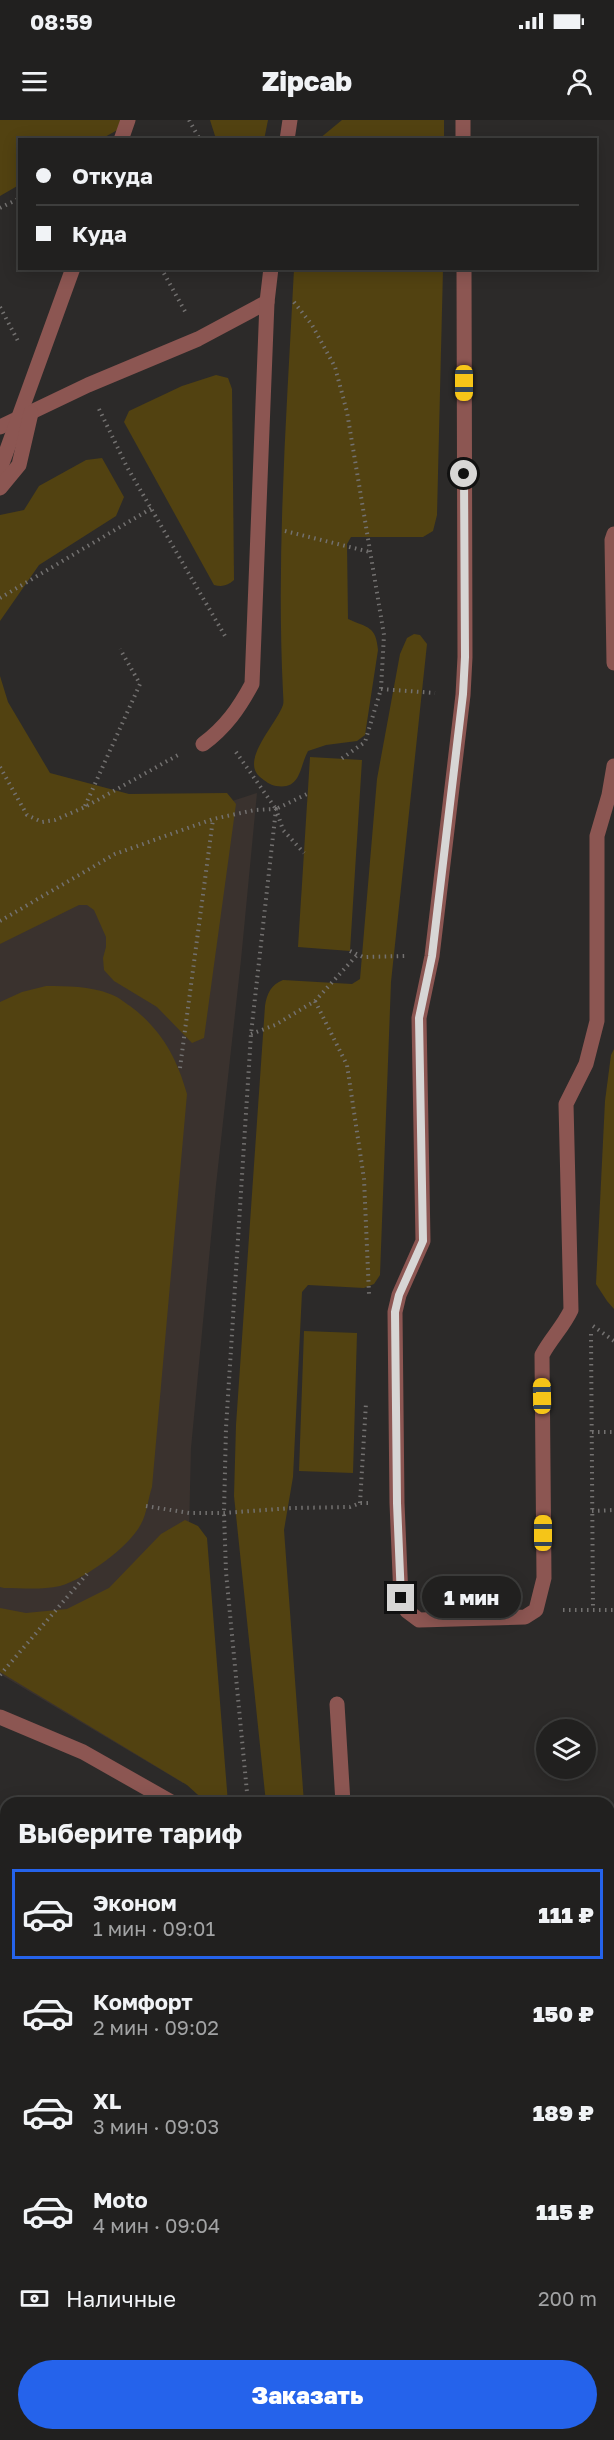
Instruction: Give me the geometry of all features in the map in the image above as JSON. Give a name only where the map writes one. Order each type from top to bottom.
[{"type":"lane","points":[[122,138],[128,120]]},
{"type":"lane","points":[[287,138],[290,120]]},
{"type":"lane","points":[[463,120],[463,138]]},
{"type":"lane","points":[[0,469],[72,270]]},
{"type":"lane","points":[[203,744],[220,732],[238,710],[252,684],[267,302],[271,270]]},
{"type":"lane","points":[[464,270],[465,657],[463,694],[432,956],[419,1018],[423,1241],[399,1295],[395,1312],[397,1503],[401,1598],[407,1611],[419,1620],[525,1617],[536,1610],[544,1578],[542,1354],[552,1337],[564,1326],[571,1310],[566,1104],[586,1064],[597,1021],[597,836],[609,795],[614,766]]},
{"type":"lane","points":[[0,427],[88,385],[198,339],[267,302]]},
{"type":"lane","points":[[0,488],[19,465],[31,413]]},
{"type":"lane","points":[[614,534],[612,540],[614,663]]},
{"type":"lane","points":[[337,1704],[343,1797]]},
{"type":"lane","points":[[0,1717],[83,1752],[162,1797]]},
{"type":"path","points":[[189,120],[199,138]]},
{"type":"path","points":[[0,208],[18,199]]},
{"type":"path","points":[[271,270],[312,325],[335,368],[347,412],[384,635],[381,689],[365,742],[341,759]]},
{"type":"path","points":[[88,385],[127,467],[229,642]]},
{"type":"path","points":[[0,598],[152,508]]},
{"type":"path","points":[[258,525],[370,552]]},
{"type":"path","points":[[85,807],[140,684],[120,649]]},
{"type":"path","points":[[381,689],[463,694]]},
{"type":"path","points":[[0,767],[27,815],[42,822],[55,820],[85,807],[189,749],[203,744],[236,752],[276,809],[283,830],[303,853]]},
{"type":"path","points":[[0,921],[115,854],[213,819],[255,810],[276,809],[307,794]]},
{"type":"path","points":[[247,1797],[226,1572],[224,1513],[226,1428],[251,1034],[276,809]]},
{"type":"path","points":[[180,1068],[213,819]]},
{"type":"path","points":[[350,951],[363,957],[432,956]]},
{"type":"path","points":[[251,1034],[275,1025],[315,1001],[358,954]]},
{"type":"path","points":[[315,1001],[347,1065],[364,1179],[369,1296]]},
{"type":"path","points":[[591,1324],[593,1610]]},
{"type":"path","points":[[360,1503],[366,1400]]},
{"type":"path","points":[[591,1432],[614,1432]]},
{"type":"path","points":[[146,1506],[189,1513],[350,1507]]},
{"type":"path","points":[[592,1511],[614,1510]]},
{"type":"path","points":[[0,1675],[87,1574]]},
{"type":"path","points":[[536,1610],[614,1610]]},
{"type":"shaded area","points":[[0,120],[136,120],[103,138],[18,138],[18,186],[0,196]]},
{"type":"shaded area","points":[[210,120],[268,120],[264,138],[216,138]]},
{"type":"shaded area","points":[[342,120],[444,120],[444,138],[320,138]]},
{"type":"shaded area","points":[[294,270],[443,270],[437,515],[433,531],[423,537],[351,537],[347,544],[348,619],[366,626],[373,632],[378,650],[365,735],[357,741],[326,745],[308,751],[295,781],[290,785],[276,786],[260,777],[255,770],[254,761],[261,742],[283,705],[281,586]]},
{"type":"shaded area","points":[[216,375],[228,378],[232,389],[234,580],[222,586],[214,585],[124,422],[129,411],[182,386]]},
{"type":"shaded area","points":[[102,458],[124,497],[116,516],[39,565],[0,621],[0,515],[24,510],[39,486],[86,460]]},
{"type":"shaded area","points":[[414,634],[420,635],[427,644],[391,982],[380,1275],[374,1284],[364,1288],[308,1285],[302,1292],[293,1477],[284,1530],[304,1797],[265,1797],[234,1496],[236,1425],[265,1006],[270,990],[283,980],[352,984],[360,979],[377,779],[400,654],[407,638]]},
{"type":"shaded area","points":[[0,676],[8,702],[50,773],[129,794],[227,793],[236,804],[204,1038],[192,1043],[157,1007],[114,981],[104,970],[106,937],[94,910],[87,905],[79,905],[0,944]]},
{"type":"shaded area","points":[[310,757],[362,760],[350,951],[298,947]]},
{"type":"shaded area","points":[[257,793],[191,1448],[183,1783],[0,1674],[0,908],[122,837]]},
{"type":"shaded area","points":[[46,986],[95,989],[113,995],[130,1006],[159,1034],[173,1056],[187,1094],[152,1487],[143,1520],[135,1533],[117,1552],[82,1577],[60,1586],[46,1588],[4,1588],[0,1587],[0,1002],[22,992]]},
{"type":"shaded area","points":[[614,1049],[614,1309],[596,1284],[605,1101],[611,1055]]},
{"type":"shaded area","points":[[304,1331],[357,1333],[353,1473],[299,1471]]},
{"type":"shaded area","points":[[185,1520],[198,1526],[207,1538],[228,1797],[200,1797],[187,1785],[0,1672],[0,1608],[26,1613],[67,1609],[109,1588],[161,1534]]},
{"type":"route","points":[[401,1598],[397,1503],[395,1312],[399,1295],[417,1259],[423,1241],[419,1018],[432,956],[463,694],[465,657],[464,474]]}]
